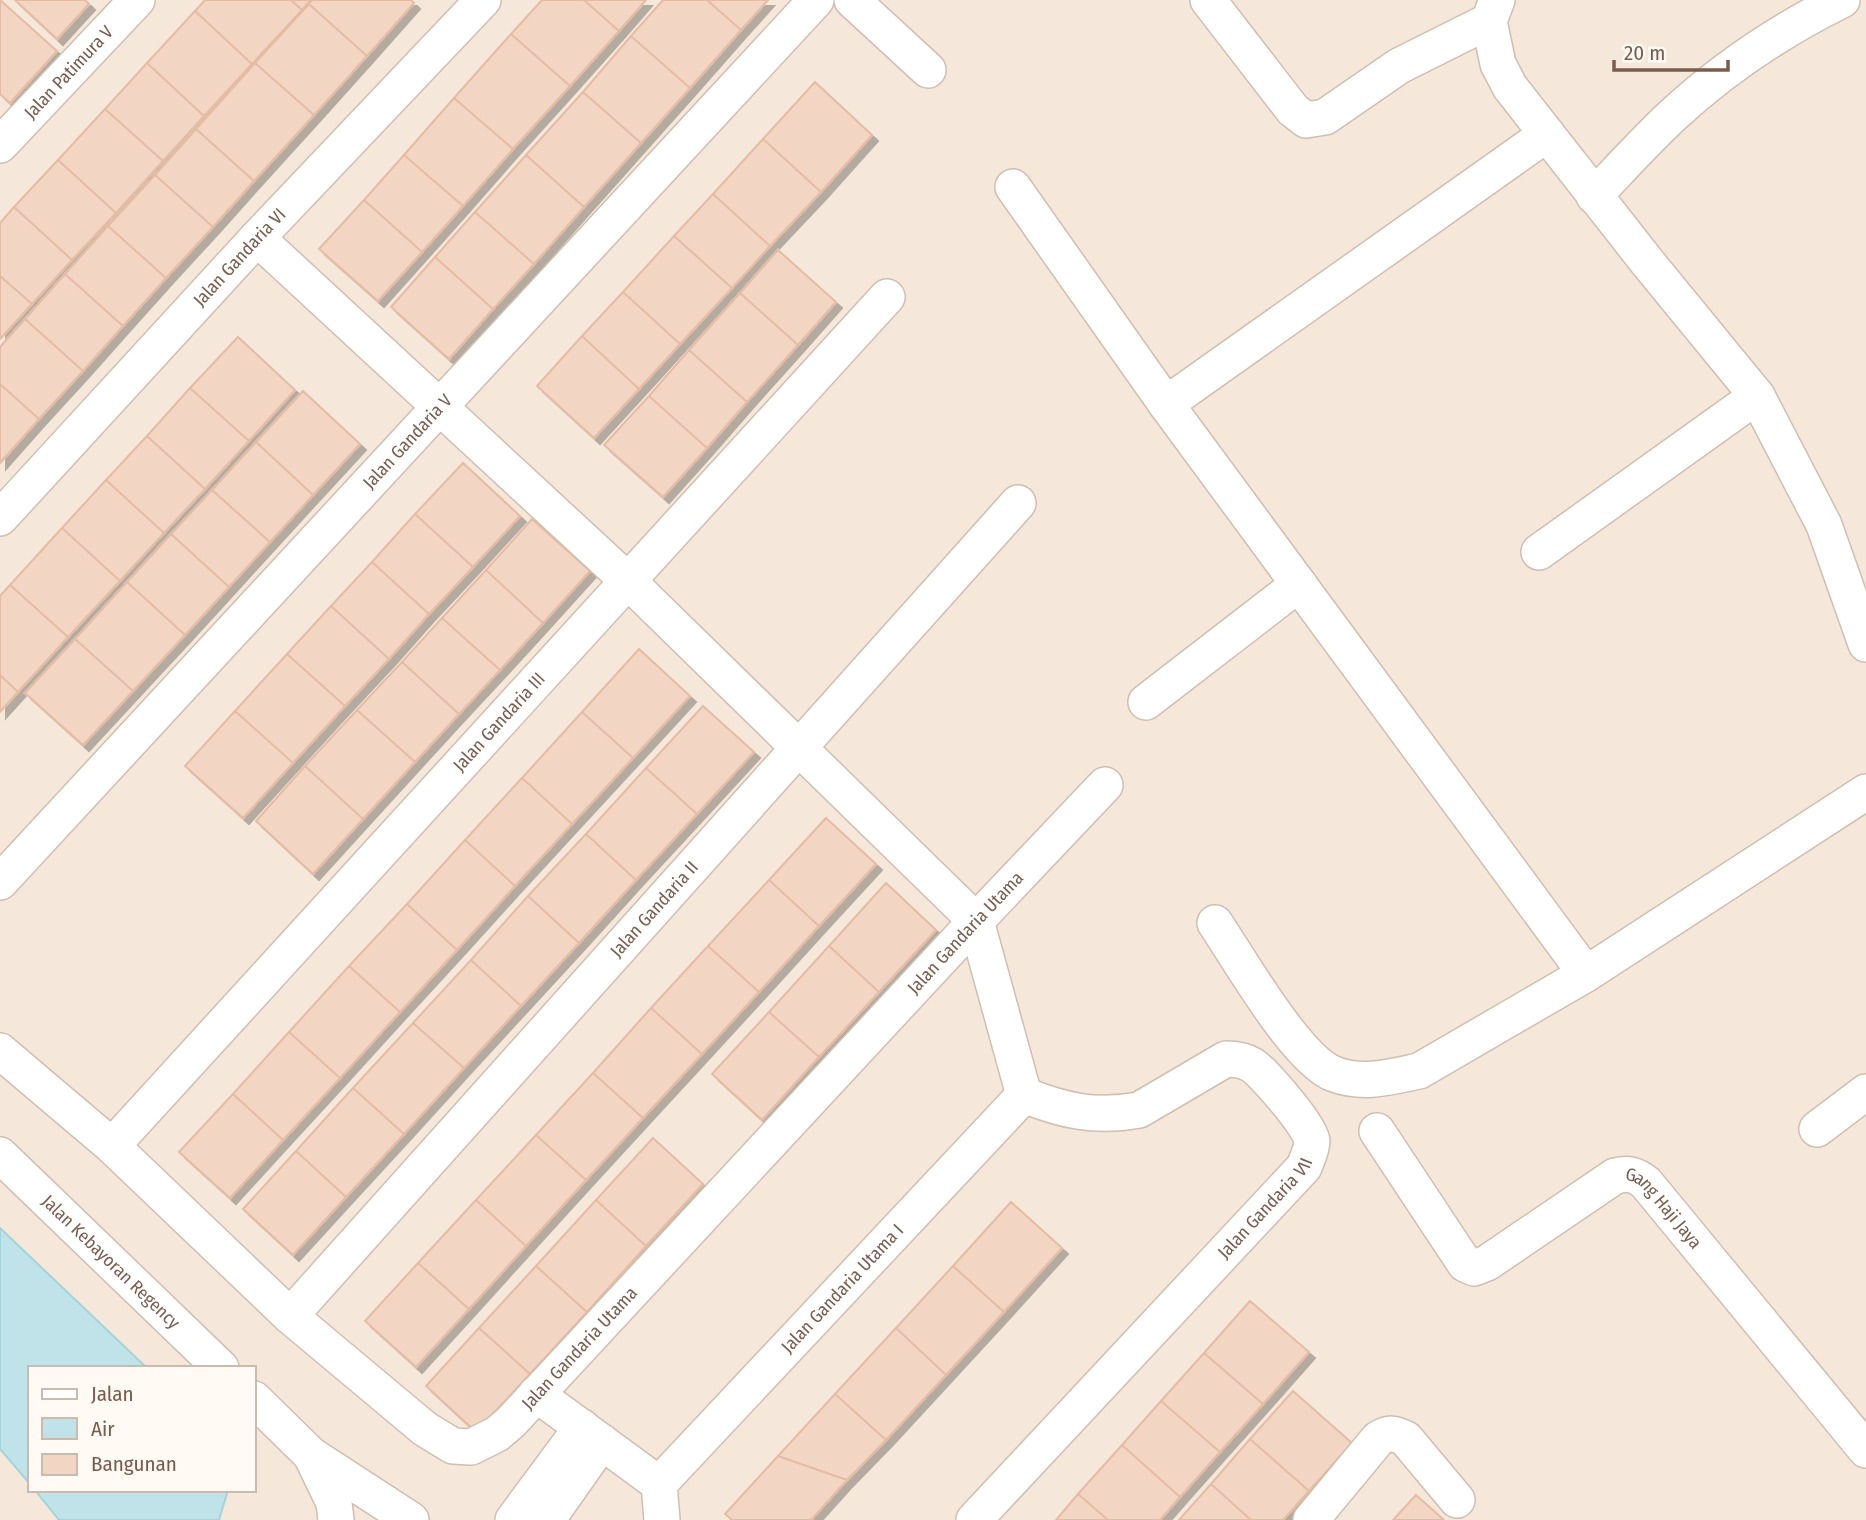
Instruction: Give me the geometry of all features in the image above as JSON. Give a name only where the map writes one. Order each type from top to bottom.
[{"type":"street","name":"Jalan Patimura V","points":[[0,145],[137,0]]},
{"type":"street","name":"Jalan Gandaria VI","points":[[0,518],[257,238],[483,0]]},
{"type":"street","name":"Jalan Gandaria V","points":[[0,882],[816,0]]},
{"type":"street","points":[[852,0],[928,70]]},
{"type":"street","points":[[1208,0],[1293,110],[1306,120],[1325,117],[1399,66],[1493,10],[1498,64],[1510,87],[1594,196],[1758,396],[1824,526],[1866,644]]},
{"type":"street","points":[[1594,196],[1673,115],[1716,80],[1776,36],[1842,0]]},
{"type":"street","points":[[1166,404],[1547,134]]},
{"type":"street","points":[[1013,187],[1166,404],[1586,974]]},
{"type":"street","points":[[257,238],[628,581],[976,921],[1024,1095]]},
{"type":"street","name":"Jalan Gandaria III","points":[[112,1146],[887,297]]},
{"type":"street","points":[[1539,552],[1758,396]]},
{"type":"street","name":"Jalan Gandaria II","points":[[290,1316],[1018,503]]},
{"type":"street","points":[[1146,702],[1299,584]]},
{"type":"street","name":"Jalan Gandaria Utama","points":[[0,1051],[112,1146],[290,1316],[425,1429],[453,1446],[471,1447],[497,1434],[511,1422],[1105,785]]},
{"type":"street","points":[[1216,923],[1275,1013],[1310,1058],[1333,1074],[1369,1081],[1419,1071],[1586,974],[1866,792]]},
{"type":"street","name":"Jalan Gandaria VII","points":[[974,1520],[1304,1167],[1312,1138],[1299,1117],[1263,1075],[1252,1065],[1239,1059],[1226,1059],[1139,1110],[1125,1113],[1097,1114],[1059,1109],[1024,1095]]},
{"type":"street","points":[[1817,1129],[1866,1092]]},
{"type":"street","name":"Jalan Gandaria Utama I","points":[[659,1484],[1024,1095]]},
{"type":"street","name":"Gang Haji Jaya","points":[[1377,1131],[1465,1264],[1474,1268],[1487,1263],[1615,1176],[1627,1173],[1637,1175],[1655,1193],[1866,1450]]},
{"type":"street","name":"Jalan Kebayoran Regency","points":[[0,1155],[219,1366]]},
{"type":"street","points":[[536,1394],[659,1484],[662,1520]]},
{"type":"street","points":[[256,1401],[311,1455],[411,1520]]},
{"type":"street","points":[[1311,1520],[1378,1439],[1387,1433],[1406,1439],[1457,1500]]},
{"type":"street","points":[[513,1520],[592,1435]]},
{"type":"street","points":[[547,1520],[592,1435]]},
{"type":"street","points":[[311,1455],[334,1503],[336,1520]]},
{"type":"shaded area","points":[[0,0],[1866,0],[1866,1520],[0,1520]]},
{"type":"water","points":[[0,1228],[145,1366],[28,1366],[28,1482],[0,1449]]},
{"type":"water","points":[[37,1492],[227,1492],[219,1520],[59,1520]]},
{"type":"building","points":[[0,0],[57,51],[10,103],[0,94]]},
{"type":"building","points":[[15,0],[85,0],[89,4],[57,39]]},
{"type":"building","points":[[205,0],[291,0],[302,10],[252,64],[195,11]]},
{"type":"building","points":[[291,0],[311,0],[302,10]]},
{"type":"building","points":[[312,0],[411,0],[414,3],[367,56],[309,4]]},
{"type":"building","points":[[542,0],[584,0],[619,31],[570,86],[511,34]]},
{"type":"building","points":[[584,0],[646,0],[619,31]]},
{"type":"building","points":[[663,0],[707,0],[741,30],[690,88],[631,36]]},
{"type":"building","points":[[707,0],[768,0],[741,30]]},
{"type":"building","points":[[309,4],[367,56],[314,115],[255,63]]},
{"type":"building","points":[[195,11],[252,64],[204,116],[147,63]]},
{"type":"building","points":[[511,34],[570,86],[513,149],[454,98]]},
{"type":"building","points":[[631,36],[690,88],[641,143],[583,92]]},
{"type":"building","points":[[147,63],[204,116],[163,161],[105,109]]},
{"type":"building","points":[[255,63],[314,115],[254,181],[196,129]]},
{"type":"building","points":[[815,82],[872,135],[821,192],[763,139]]},
{"type":"building","points":[[583,92],[641,143],[584,207],[526,155]]},
{"type":"building","points":[[454,98],[513,149],[463,206],[404,155]]},
{"type":"building","points":[[105,109],[163,161],[116,213],[58,160]]},
{"type":"building","points":[[196,129],[254,181],[213,227],[155,175]]},
{"type":"building","points":[[763,139],[821,192],[770,246],[713,194]]},
{"type":"building","points":[[404,155],[463,206],[422,252],[364,200]]},
{"type":"building","points":[[526,155],[584,207],[534,264],[475,212]]},
{"type":"building","points":[[58,160],[116,213],[72,260],[14,207]]},
{"type":"building","points":[[155,175],[213,227],[166,278],[108,226]]},
{"type":"building","points":[[713,194],[770,246],[732,288],[674,236]]},
{"type":"building","points":[[364,200],[422,252],[378,301],[319,249]]},
{"type":"building","points":[[14,207],[72,260],[32,304],[0,276],[0,223]]},
{"type":"building","points":[[475,212],[534,264],[493,309],[435,257]]},
{"type":"building","points":[[108,226],[166,278],[123,326],[65,274]]},
{"type":"building","points":[[674,236],[732,288],[680,344],[623,292]]},
{"type":"building","points":[[778,250],[836,302],[798,345],[740,293]]},
{"type":"building","points":[[435,257],[493,309],[449,359],[391,307]]},
{"type":"building","points":[[65,274],[123,326],[83,371],[25,319]]},
{"type":"building","points":[[0,276],[32,304],[0,339]]},
{"type":"building","points":[[623,292],[680,344],[639,389],[582,336]]},
{"type":"building","points":[[740,293],[798,345],[747,402],[689,350]]},
{"type":"building","points":[[25,319],[83,371],[39,419],[0,384],[0,347]]},
{"type":"building","points":[[582,336],[639,389],[594,438],[537,386]]},
{"type":"building","points":[[238,337],[295,390],[249,441],[190,388]]},
{"type":"building","points":[[689,350],[747,402],[707,448],[649,396]]},
{"type":"building","points":[[0,384],[39,419],[0,463]]},
{"type":"building","points":[[190,388],[249,441],[205,489],[147,436]]},
{"type":"building","points":[[303,391],[360,444],[313,495],[256,442]]},
{"type":"building","points":[[649,396],[707,448],[663,497],[604,445]]},
{"type":"building","points":[[147,436],[205,489],[164,533],[106,480]]},
{"type":"building","points":[[256,442],[313,495],[270,542],[212,490]]},
{"type":"building","points":[[463,463],[520,516],[473,567],[415,514]]},
{"type":"building","points":[[106,480],[164,533],[120,581],[62,528]]},
{"type":"building","points":[[212,490],[270,542],[229,587],[171,534]]},
{"type":"building","points":[[415,514],[473,567],[429,614],[372,562]]},
{"type":"building","points":[[532,519],[590,571],[543,623],[486,570]]},
{"type":"building","points":[[62,528],[120,581],[68,637],[10,585]]},
{"type":"building","points":[[171,534],[229,587],[185,635],[127,582]]},
{"type":"building","points":[[372,562],[429,614],[389,659],[331,606]]},
{"type":"building","points":[[486,570],[543,623],[500,670],[442,618]]},
{"type":"building","points":[[127,582],[185,635],[133,691],[75,639]]},
{"type":"building","points":[[10,585],[68,637],[18,692],[0,675],[0,596]]},
{"type":"building","points":[[331,606],[389,659],[345,706],[287,654]]},
{"type":"building","points":[[442,618],[500,670],[459,714],[402,662]]},
{"type":"building","points":[[75,639],[133,691],[83,745],[25,693]]},
{"type":"building","points":[[639,649],[690,696],[633,758],[582,712]]},
{"type":"building","points":[[287,654],[345,706],[293,763],[235,711]]},
{"type":"building","points":[[402,662],[459,714],[415,762],[357,710]]},
{"type":"building","points":[[0,675],[18,692],[0,712]]},
{"type":"building","points":[[703,706],[754,752],[697,814],[646,768]]},
{"type":"building","points":[[357,710],[415,762],[363,819],[305,766]]},
{"type":"building","points":[[235,711],[293,763],[243,818],[185,766]]},
{"type":"building","points":[[582,712],[633,758],[572,824],[522,778]]},
{"type":"building","points":[[305,766],[363,819],[313,874],[256,821]]},
{"type":"building","points":[[646,768],[697,814],[636,880],[586,834]]},
{"type":"building","points":[[522,778],[572,824],[515,886],[465,840]]},
{"type":"building","points":[[826,818],[876,864],[819,926],[769,880]]},
{"type":"building","points":[[586,834],[636,880],[579,943],[528,896]]},
{"type":"building","points":[[465,840],[515,886],[457,950],[407,904]]},
{"type":"building","points":[[769,880],[819,926],[759,992],[708,946]]},
{"type":"building","points":[[886,883],[936,930],[879,992],[829,946]]},
{"type":"building","points":[[528,896],[579,943],[521,1006],[471,960]]},
{"type":"building","points":[[407,904],[457,950],[400,1012],[349,966]]},
{"type":"building","points":[[708,946],[759,992],[702,1054],[651,1008]]},
{"type":"building","points":[[829,946],[879,992],[819,1057],[769,1012]]},
{"type":"building","points":[[471,960],[521,1006],[464,1068],[413,1023]]},
{"type":"building","points":[[349,966],[400,1012],[340,1078],[289,1032]]},
{"type":"building","points":[[651,1008],[702,1054],[643,1118],[593,1073]]},
{"type":"building","points":[[769,1012],[819,1057],[762,1120],[712,1074]]},
{"type":"building","points":[[413,1023],[464,1068],[404,1134],[353,1088]]},
{"type":"building","points":[[289,1032],[340,1078],[283,1140],[233,1094]]},
{"type":"building","points":[[593,1073],[643,1118],[586,1180],[536,1135]]},
{"type":"building","points":[[353,1088],[404,1134],[346,1197],[296,1151]]},
{"type":"building","points":[[233,1094],[283,1140],[230,1198],[179,1152]]},
{"type":"building","points":[[536,1135],[586,1180],[526,1246],[476,1200]]},
{"type":"building","points":[[653,1138],[703,1184],[646,1246],[596,1200]]},
{"type":"building","points":[[296,1151],[346,1197],[293,1255],[243,1209]]},
{"type":"building","points":[[476,1200],[526,1246],[469,1309],[418,1263]]},
{"type":"building","points":[[596,1200],[646,1246],[587,1312],[536,1266]]},
{"type":"building","points":[[1011,1202],[1062,1248],[1004,1312],[953,1266]]},
{"type":"building","points":[[418,1263],[469,1309],[416,1367],[365,1321]]},
{"type":"building","points":[[536,1266],[587,1312],[530,1374],[479,1328]]},
{"type":"building","points":[[953,1266],[1004,1312],[946,1375],[896,1328]]},
{"type":"building","points":[[1250,1301],[1309,1352],[1263,1404],[1204,1353]]},
{"type":"building","points":[[479,1328],[530,1374],[476,1432],[426,1386]]},
{"type":"building","points":[[896,1328],[946,1375],[886,1440],[835,1394]]},
{"type":"building","points":[[1204,1353],[1263,1404],[1220,1452],[1161,1401]]},
{"type":"building","points":[[1293,1391],[1352,1443],[1309,1491],[1250,1439]]},
{"type":"building","points":[[835,1394],[886,1440],[847,1480],[778,1456]]},
{"type":"building","points":[[1161,1401],[1220,1452],[1180,1497],[1122,1445]]},
{"type":"building","points":[[1250,1439],[1309,1491],[1283,1520],[1251,1520],[1211,1484]]},
{"type":"building","points":[[1122,1445],[1180,1497],[1160,1520],[1108,1520],[1078,1494]]},
{"type":"building","points":[[778,1456],[847,1480],[811,1520],[732,1520],[725,1514]]},
{"type":"building","points":[[1211,1484],[1251,1520],[1179,1520]]},
{"type":"building","points":[[1078,1494],[1108,1520],[1056,1520]]},
{"type":"building","points":[[1416,1495],[1444,1520],[1393,1520]]}]
